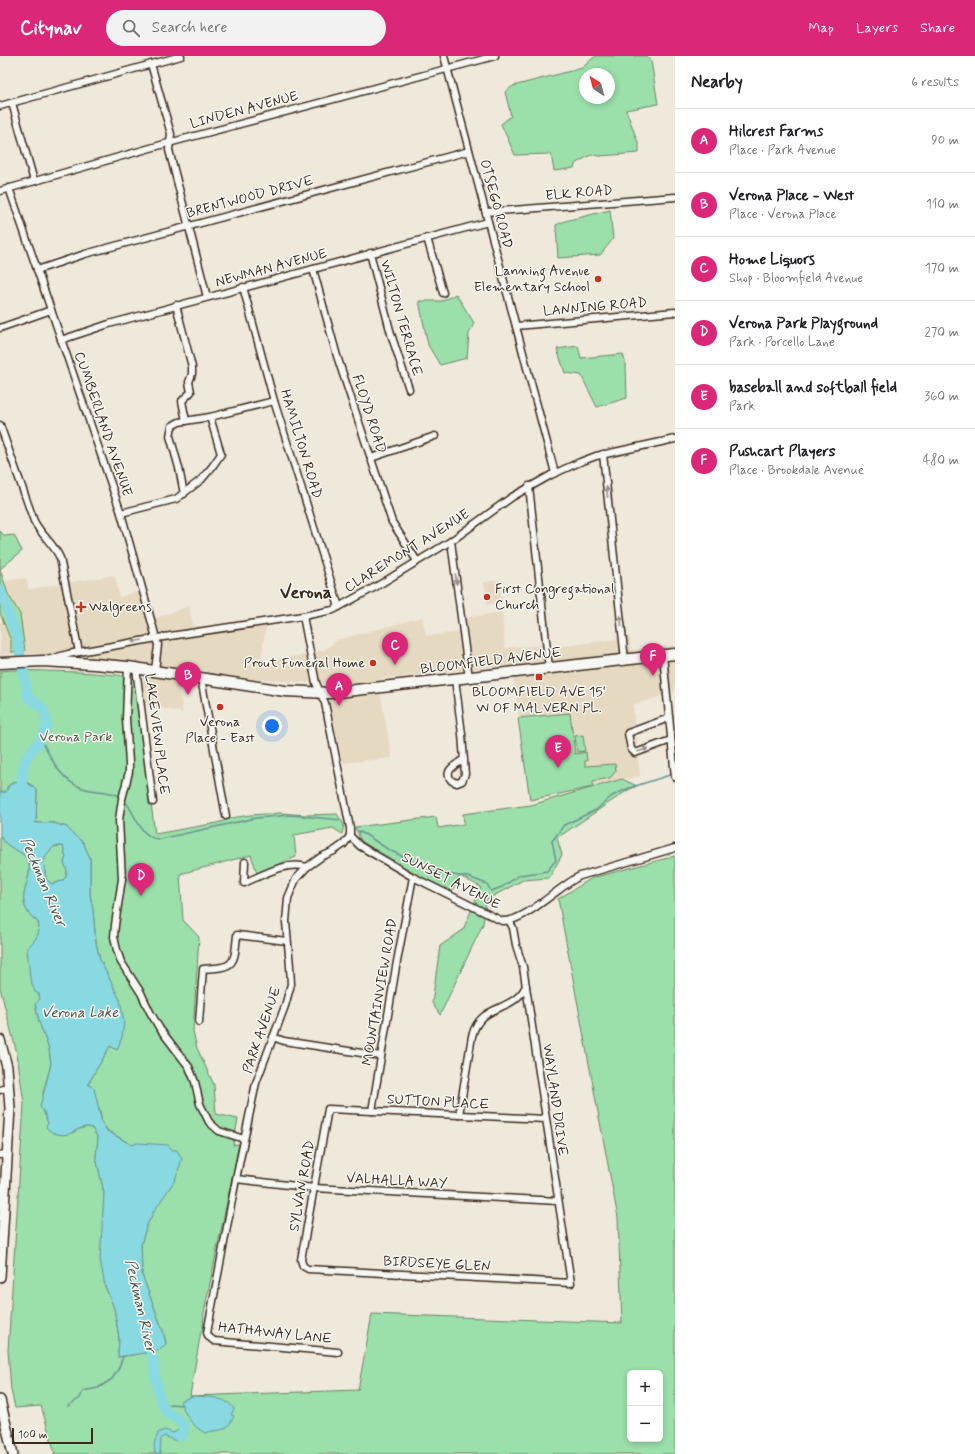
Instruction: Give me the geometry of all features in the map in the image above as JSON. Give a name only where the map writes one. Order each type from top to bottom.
[{"type":"main road","name":"BLOOMFIELD AVENUE","points":[[0,663],[44,661],[132,668],[285,691],[321,693],[358,691],[675,654]]},
{"type":"main road","points":[[0,1040],[9,1087],[10,1108],[4,1154],[0,1278]]},
{"type":"main road","points":[[1,1404],[13,1454]]},
{"type":"street","points":[[0,106],[181,56]]},
{"type":"street","name":"OTSEGO ROAD","points":[[444,56],[555,473]]},
{"type":"street","name":"LINDEN AVENUE","points":[[0,191],[170,142],[495,56]]},
{"type":"street","points":[[151,64],[171,134],[168,150],[207,297]]},
{"type":"street","points":[[12,103],[34,181]]},
{"type":"street","name":"BRENTWOOD DRIVE","points":[[37,270],[85,254],[469,151]]},
{"type":"street","name":"CUMBERLAND AVENUE","points":[[9,188],[121,513],[157,638],[158,644],[155,671]]},
{"type":"street","name":"ELK ROAD","points":[[486,212],[675,197]]},
{"type":"street","name":"NEWMAN AVENUE","points":[[61,340],[109,324],[488,222]]},
{"type":"street","points":[[427,238],[443,293]]},
{"type":"street","name":"WILTON TERRACE","points":[[370,254],[391,334],[409,389]]},
{"type":"street","name":"FLOYD ROAD","points":[[314,269],[337,356],[392,522],[417,561]]},
{"type":"street","name":"HAMILTON ROAD","points":[[243,287],[274,401],[339,607]]},
{"type":"street","points":[[176,306],[192,367],[192,374],[188,382],[191,392],[182,401],[186,421]]},
{"type":"street","points":[[0,328],[51,310]]},
{"type":"street","name":"LANNING ROAD","points":[[516,326],[675,312]]},
{"type":"street","points":[[184,494],[170,433],[171,428],[174,425],[186,421],[274,401]]},
{"type":"street","points":[[121,513],[176,499],[207,474],[221,454],[210,416]]},
{"type":"street","points":[[0,425],[34,522],[41,533],[55,547],[60,558],[79,652]]},
{"type":"street","points":[[371,458],[435,436]]},
{"type":"street","name":"CLAREMONT AVENUE","points":[[44,661],[79,652],[157,638],[326,612],[339,607],[377,586],[451,540],[529,486],[555,473],[603,454],[675,439]]},
{"type":"street","points":[[603,454],[625,660]]},
{"type":"street","points":[[529,486],[549,668]]},
{"type":"street","points":[[451,540],[469,678]]},
{"type":"street","points":[[303,616],[316,683],[325,703],[350,836]]},
{"type":"street","points":[[663,655],[675,777]]},
{"type":"street","points":[[132,668],[126,719],[129,772],[122,799],[119,820],[122,879],[114,937],[117,950],[121,962],[141,993],[157,1024],[189,1067],[196,1082],[200,1104],[209,1122],[219,1131],[244,1138]]},
{"type":"street","name":"LAKEVIEW PLACE","points":[[132,668],[153,802]]},
{"type":"street","points":[[201,678],[226,816]]},
{"type":"street","points":[[455,679],[464,759]]},
{"type":"street","points":[[669,718],[628,733],[630,749],[635,753],[671,740]]},
{"type":"street","name":"PARK AVENUE","points":[[209,1338],[207,1330],[256,1083],[285,1006],[291,984],[286,922],[288,898],[296,879],[307,867],[344,844],[350,836]]},
{"type":"street","name":"SUNSET AVENUE","points":[[350,836],[360,846],[413,878],[511,924],[566,883],[580,876],[675,848]]},
{"type":"street","points":[[245,862],[244,883],[280,868],[295,865],[307,867]]},
{"type":"street","name":"MOUNTAINVIEW ROAD","points":[[372,1111],[413,878]]},
{"type":"street","name":"WAYLAND DRIVE","points":[[511,924],[523,967],[571,1283]]},
{"type":"street","points":[[199,1022],[203,969],[225,968],[232,961],[235,955],[236,935],[287,941]]},
{"type":"street","points":[[459,1115],[472,1036],[475,1028],[486,1014],[514,1001],[526,986]]},
{"type":"street","points":[[273,1037],[284,1042],[381,1056]]},
{"type":"street","points":[[0,1090],[9,1087]]},
{"type":"street","name":"SUTTON PLACE","points":[[328,1109],[546,1119]]},
{"type":"street","name":"SYLVAN ROAD","points":[[303,1266],[301,1260],[328,1109]]},
{"type":"street","name":"VALHALLA WAY","points":[[236,1179],[314,1188],[558,1201]]},
{"type":"street","name":"BIRDSEYE GLEN","points":[[303,1266],[308,1270],[571,1283]]},
{"type":"street","name":"HATHAWAY LANE","points":[[209,1338],[214,1341],[338,1352]]},
{"type":"shaded area","points":[[115,575],[119,597],[147,589],[156,618],[189,606],[193,626],[266,626],[261,659],[267,661],[325,650],[337,640],[422,617],[426,636],[458,632],[457,619],[502,612],[505,648],[549,644],[550,648],[630,637],[631,650],[675,645],[675,692],[633,705],[640,776],[530,800],[514,682],[509,665],[380,679],[381,697],[392,758],[343,763],[330,702],[329,684],[253,679],[175,667],[183,713],[145,704],[143,678],[139,663],[73,655],[0,655],[0,622],[4,622],[11,641],[11,652],[20,614],[8,594],[3,581],[26,578],[29,589]]},
{"type":"shaded area","points":[[499,580],[502,602],[487,605],[484,582]]},
{"type":"green space","points":[[596,56],[647,56],[651,61],[658,104],[626,110],[639,145],[639,153],[600,156],[591,155],[576,163],[574,168],[554,171],[551,154],[515,155],[501,124],[511,116],[505,92],[513,86],[579,69],[579,104],[615,104],[615,68],[582,68]]},
{"type":"green space","points":[[610,210],[613,239],[600,255],[558,258],[556,225],[565,221]]},
{"type":"green space","points":[[456,294],[474,323],[469,334],[467,358],[440,365],[428,345],[419,301],[442,301]]},
{"type":"green space","points":[[578,346],[581,358],[623,354],[626,366],[627,398],[597,407],[581,375],[565,373],[557,349]]},
{"type":"green space","points":[[0,531],[5,536],[14,535],[22,551],[0,569]]},
{"type":"green space","points":[[0,569],[8,594],[20,614],[25,651],[11,652],[11,641],[0,613]]},
{"type":"green space","name":"Verona Park","points":[[0,671],[80,672],[117,675],[135,679],[155,834],[217,823],[224,821],[225,819],[250,815],[280,813],[306,815],[337,814],[344,825],[342,834],[333,828],[294,835],[296,857],[257,873],[251,855],[180,874],[183,920],[199,937],[193,1031],[197,1048],[214,1085],[216,1114],[238,1119],[233,1145],[239,1144],[204,1312],[203,1330],[201,1331],[190,1396],[358,1390],[372,1314],[622,1323],[618,1218],[558,899],[592,878],[675,856],[675,1454],[53,1454],[55,1453],[41,1406],[15,1408],[11,1390],[8,1350],[24,1104],[17,1054],[0,988],[0,836],[8,845],[21,853],[27,859],[29,874],[24,897],[25,906],[29,914],[38,922],[39,928],[40,999],[35,1004],[39,1022],[49,1049],[51,1064],[43,1093],[44,1112],[48,1123],[72,1133],[79,1129],[89,1127],[92,1128],[98,1138],[96,1157],[104,1193],[103,1226],[105,1286],[114,1308],[119,1337],[118,1357],[157,1351],[166,1343],[142,1275],[141,1245],[146,1227],[154,1211],[173,1150],[132,1145],[108,1131],[102,1123],[100,1110],[88,1084],[110,1046],[117,1049],[120,1000],[100,960],[96,943],[90,895],[90,858],[83,842],[72,834],[67,827],[53,823],[36,823],[37,790],[30,784],[22,781],[15,782],[7,787],[6,792],[0,792]]},
{"type":"green space","points":[[570,713],[575,754],[586,752],[587,761],[585,761],[585,766],[615,764],[616,771],[610,778],[593,781],[593,787],[530,800],[518,718]]},
{"type":"green space","points":[[583,735],[585,751],[577,752],[575,736]]},
{"type":"green space","points":[[622,779],[637,786],[628,790],[557,838],[562,855],[549,878],[523,880],[486,900],[483,924],[440,1015],[432,1003],[440,946],[463,930],[481,887],[460,876],[452,892],[412,873],[361,841],[355,827],[436,817],[438,828],[464,824],[463,814],[531,805]]},
{"type":"green space","points":[[55,846],[63,846],[66,857],[64,862],[67,871],[66,877],[62,881],[52,884],[46,880],[44,861],[47,854]]},
{"type":"water","name":"Verona Lake","points":[[19,779],[26,779],[27,783],[37,790],[36,823],[53,823],[67,827],[83,842],[90,858],[90,895],[96,943],[100,960],[120,1000],[124,1022],[122,1037],[117,1050],[110,1046],[88,1084],[94,1088],[102,1123],[107,1131],[132,1145],[137,1143],[168,1145],[173,1150],[177,1150],[182,1159],[175,1180],[154,1211],[146,1227],[141,1245],[142,1275],[163,1331],[166,1344],[157,1351],[118,1357],[119,1337],[114,1308],[105,1286],[100,1260],[104,1193],[96,1157],[98,1138],[92,1128],[89,1127],[63,1135],[52,1132],[46,1127],[48,1123],[44,1112],[40,1107],[51,1064],[49,1049],[39,1022],[35,1004],[40,999],[39,994],[35,992],[30,978],[27,949],[37,937],[39,927],[38,922],[29,914],[25,906],[25,889],[29,874],[27,859],[21,853],[8,845],[0,836],[0,792],[6,792],[9,785]],"holes":[[[55,846],[63,846],[66,857],[64,862],[67,871],[66,877],[62,881],[52,884],[46,879],[44,864],[45,857]]]},
{"type":"water","points":[[193,1396],[221,1399],[231,1405],[234,1409],[231,1415],[234,1416],[228,1426],[226,1428],[205,1433],[196,1427],[184,1411],[180,1401]]},
{"type":"water","points":[[186,1426],[186,1436],[176,1441],[164,1436],[161,1439],[160,1454],[155,1454],[154,1444],[158,1433],[165,1430],[173,1433]]},
{"type":"waterway","name":"Peckman River","points":[[0,589],[17,637],[28,697],[43,709],[47,720],[44,734],[31,751],[24,764],[21,792]]},
{"type":"waterway","points":[[41,740],[62,774],[73,784],[85,789],[117,795]]},
{"type":"waterway","points":[[358,831],[389,850],[438,873],[468,877],[487,884],[491,891],[502,887],[520,875],[547,871],[556,860],[552,841],[564,825],[596,810],[612,796],[629,788],[673,774]]},
{"type":"waterway","points":[[125,801],[143,830],[153,838],[160,839],[256,818],[291,815],[341,820]]},
{"type":"waterway","name":"Peckman River","points":[[147,1340],[154,1362],[155,1376],[161,1402],[167,1413],[178,1419],[184,1426],[182,1436],[179,1437]]},
{"type":"waterway","points":[[68,1406],[80,1398],[83,1391],[98,1388],[112,1379],[119,1368],[123,1356]]},
{"type":"waterway","points":[[163,1407],[171,1404],[182,1405]]},
{"type":"place","name":"Lanning Avenue Elementary School","points":[[598,279]]},
{"type":"place","name":"First Congregational Church","points":[[487,597]]},
{"type":"place","name":"Walgreens","points":[[81,607]]},
{"type":"place","name":"Prout Funeral Home","points":[[373,663]]},
{"type":"place","name":"Home Liquors","points":[[395,665]]},
{"type":"place","name":"Pushcart Players","points":[[653,676]]},
{"type":"place","name":"BLOOMFIELD AVE 15' W OF MALVERN PL.","points":[[539,677]]},
{"type":"place","name":"Verona Place - West","points":[[188,695]]},
{"type":"place","name":"Hilcrest Farms","points":[[339,706]]},
{"type":"place","name":"Verona Place - East","points":[[220,707]]},
{"type":"place","name":"baseball and softball field","points":[[558,768]]},
{"type":"place","name":"Verona Park Playground","points":[[141,896]]},
{"type":"district","name":"Verona","points":[[306,593]]}]
